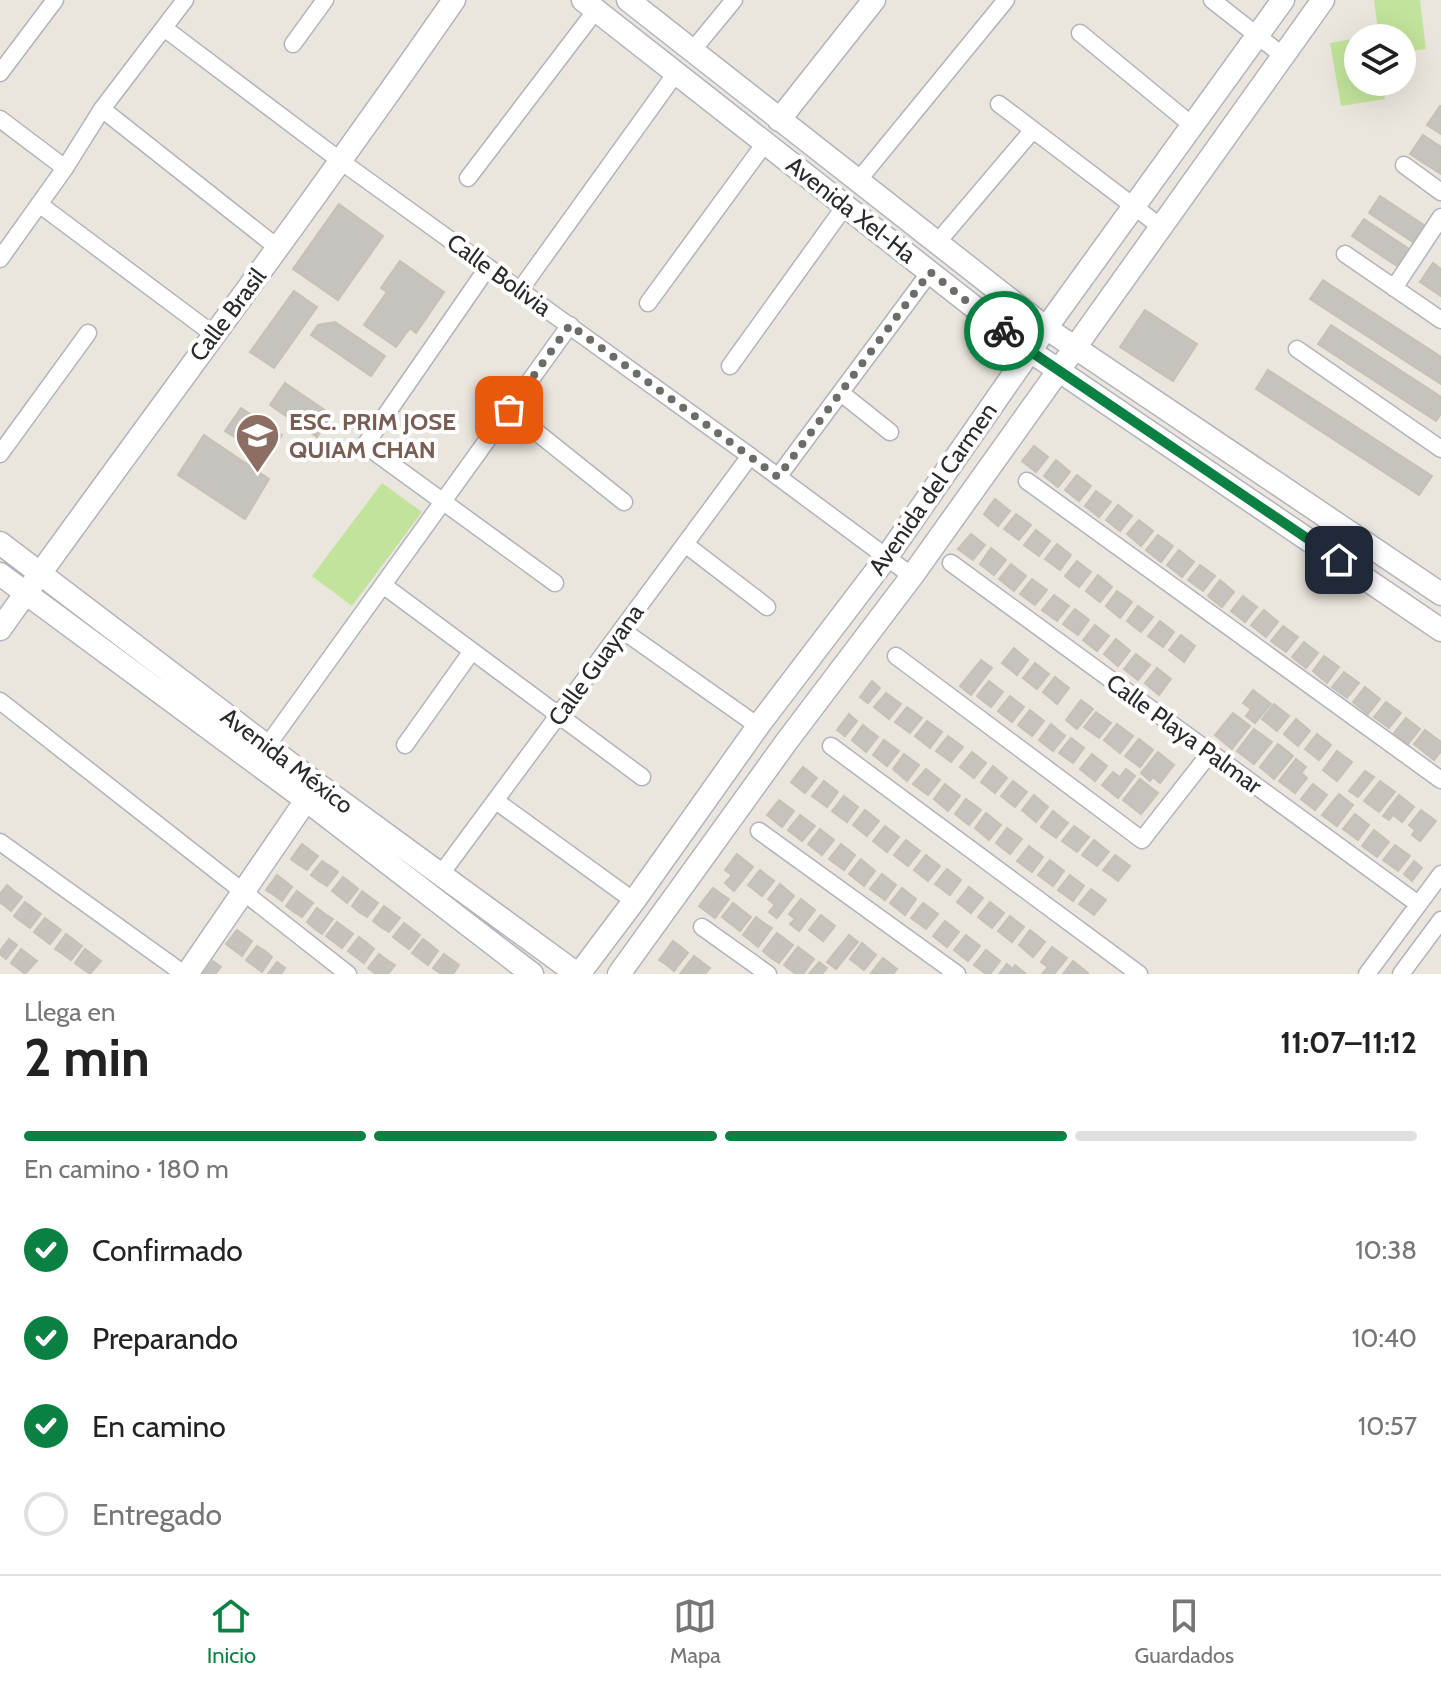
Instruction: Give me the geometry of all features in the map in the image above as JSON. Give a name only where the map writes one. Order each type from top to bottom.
[{"type":"street","points":[[0,73],[55,0]]},
{"type":"street","points":[[0,259],[65,168],[102,109],[185,0]]},
{"type":"street","points":[[293,44],[325,0]]},
{"type":"street","name":"Calle Brasil","points":[[0,629],[213,334],[342,162],[454,0]]},
{"type":"street","name":"Avenida Xel-Ha","points":[[628,0],[1046,328],[1441,594]]},
{"type":"street","points":[[692,51],[734,0]]},
{"type":"street","points":[[779,120],[874,0]]},
{"type":"street","points":[[857,182],[1006,0]]},
{"type":"street","points":[[1212,0],[1282,55]]},
{"type":"street","name":"Avenida del Carmen","points":[[578,974],[634,901],[758,726],[886,558],[1046,328],[1283,0]]},
{"type":"street","name":"Avenida del Carmen","points":[[619,974],[787,741],[912,576],[1323,0]]},
{"type":"street","points":[[468,178],[590,5]]},
{"type":"street","name":"Avenida Xel-Ha","points":[[590,5],[1030,351],[1441,630]]},
{"type":"street","name":"Calle Bolivia","points":[[164,28],[342,162],[912,576]]},
{"type":"street","points":[[1080,33],[1193,126]]},
{"type":"street","points":[[520,290],[676,73]]},
{"type":"street","points":[[999,104],[1161,227]]},
{"type":"street","points":[[102,109],[278,248]]},
{"type":"street","points":[[0,119],[65,168]]},
{"type":"street","points":[[936,244],[1032,131]]},
{"type":"street","points":[[648,303],[765,143]]},
{"type":"street","points":[[1404,165],[1441,192]]},
{"type":"street","points":[[39,204],[213,334]]},
{"type":"street","points":[[730,366],[845,206]]},
{"type":"street","points":[[1394,288],[1441,217]]},
{"type":"street","points":[[1345,254],[1441,320]]},
{"type":"street","points":[[488,267],[365,445],[555,583]]},
{"type":"street","points":[[778,477],[930,272]]},
{"type":"street","points":[[267,746],[570,325]]},
{"type":"street","points":[[0,454],[88,333]]},
{"type":"street","points":[[1297,349],[1441,449]]},
{"type":"street","points":[[841,393],[890,432]]},
{"type":"street","points":[[509,410],[624,502]]},
{"type":"street","name":"Calle Guayana","points":[[441,874],[750,456]]},
{"type":"street","points":[[1027,481],[1441,780]]},
{"type":"street","name":"Avenida México","points":[[0,543],[267,746],[311,792],[532,974]]},
{"type":"street","points":[[685,544],[767,607]]},
{"type":"street","name":"Calle Playa Palmar","points":[[951,563],[1418,904]]},
{"type":"street","name":"Avenida México","points":[[0,574],[311,792],[441,874],[578,974]]},
{"type":"street","points":[[383,585],[642,777]]},
{"type":"street","points":[[622,630],[758,726]]},
{"type":"street","points":[[405,745],[472,651]]},
{"type":"street","points":[[896,656],[1142,840],[1210,753]]},
{"type":"street","points":[[0,701],[348,974]]},
{"type":"street","points":[[831,746],[1139,974]]},
{"type":"street","points":[[0,842],[186,974],[245,893],[311,792]]},
{"type":"street","points":[[496,801],[634,901]]},
{"type":"street","points":[[759,831],[957,974]]},
{"type":"street","points":[[1367,974],[1441,874]]},
{"type":"street","points":[[1401,974],[1441,920]]},
{"type":"street","points":[[702,927],[768,974]]},
{"type":"green space","points":[[1374,0],[1420,0],[1426,49],[1416,50],[1416,24],[1377,24]]},
{"type":"green space","points":[[1344,40],[1344,96],[1385,96],[1385,99],[1341,106],[1330,43]]},
{"type":"green space","points":[[382,483],[422,512],[352,606],[312,576]]},
{"type":"building","points":[[1441,106],[1441,134],[1427,125]]},
{"type":"building","points":[[1423,135],[1441,147],[1441,174],[1410,154]]},
{"type":"building","points":[[1380,196],[1427,227],[1416,244],[1369,213]]},
{"type":"building","points":[[339,204],[383,236],[338,300],[293,269]]},
{"type":"building","points":[[1364,219],[1412,251],[1400,268],[1352,236]]},
{"type":"building","points":[[400,261],[444,292],[416,333],[410,328],[396,347],[364,325],[387,292],[381,288]]},
{"type":"building","points":[[1433,263],[1441,269],[1441,296],[1420,282]]},
{"type":"building","points":[[1323,280],[1441,357],[1441,384],[1310,299]]},
{"type":"building","points":[[294,291],[317,307],[274,368],[250,352]]},
{"type":"building","points":[[1145,310],[1197,344],[1173,381],[1120,347]]},
{"type":"building","points":[[335,322],[385,356],[371,376],[311,335],[318,325]]},
{"type":"building","points":[[1331,325],[1441,397],[1441,414],[1436,421],[1318,344]]},
{"type":"building","points":[[1268,370],[1432,476],[1419,495],[1256,389]]},
{"type":"building","points":[[285,383],[332,415],[317,437],[270,405]]},
{"type":"building","points":[[241,408],[282,435],[267,458],[225,431]]},
{"type":"building","points":[[204,435],[269,479],[245,519],[178,475]]},
{"type":"building","points":[[1034,446],[1048,457],[1036,472],[1022,461]]},
{"type":"building","points":[[1056,460],[1070,472],[1058,487],[1044,476]]},
{"type":"building","points":[[1077,475],[1091,486],[1079,501],[1065,490]]},
{"type":"building","points":[[1096,491],[1111,502],[1099,517],[1085,506]]},
{"type":"building","points":[[995,499],[1010,511],[998,526],[984,514]]},
{"type":"building","points":[[1118,505],[1132,516],[1120,531],[1106,520]]},
{"type":"building","points":[[1016,514],[1031,525],[1019,540],[1004,529]]},
{"type":"building","points":[[1139,520],[1153,531],[1141,546],[1127,534]]},
{"type":"building","points":[[1036,530],[1050,541],[1039,556],[1024,545]]},
{"type":"building","points":[[971,534],[985,545],[973,560],[958,549]]},
{"type":"building","points":[[1158,535],[1173,546],[1161,562],[1146,550]]},
{"type":"building","points":[[1057,544],[1071,555],[1060,570],[1045,559]]},
{"type":"building","points":[[991,548],[1006,560],[994,575],[980,564]]},
{"type":"building","points":[[1179,550],[1194,562],[1182,577],[1167,565]]},
{"type":"building","points":[[1077,561],[1091,572],[1079,587],[1065,576]]},
{"type":"building","points":[[1011,564],[1026,576],[1014,591],[999,579]]},
{"type":"building","points":[[1200,565],[1215,576],[1203,591],[1188,580]]},
{"type":"building","points":[[1098,575],[1112,587],[1100,602],[1086,591]]},
{"type":"building","points":[[1032,579],[1047,590],[1035,605],[1020,594]]},
{"type":"building","points":[[1220,580],[1234,592],[1222,607],[1208,596]]},
{"type":"building","points":[[1117,591],[1132,602],[1120,618],[1106,606]]},
{"type":"building","points":[[1054,595],[1069,606],[1057,621],[1042,610]]},
{"type":"building","points":[[1243,596],[1257,607],[1245,622],[1231,611]]},
{"type":"building","points":[[1138,606],[1153,617],[1141,632],[1127,621]]},
{"type":"building","points":[[1075,609],[1089,620],[1078,635],[1063,624]]},
{"type":"building","points":[[1264,610],[1278,622],[1266,637],[1251,625]]},
{"type":"building","points":[[1160,621],[1174,632],[1163,647],[1148,636]]},
{"type":"building","points":[[1095,625],[1109,636],[1097,651],[1083,640]]},
{"type":"building","points":[[1283,626],[1298,637],[1286,652],[1271,641]]},
{"type":"building","points":[[1181,635],[1195,646],[1184,662],[1169,650]]},
{"type":"building","points":[[1116,639],[1130,651],[1118,666],[1104,654]]},
{"type":"building","points":[[1304,642],[1318,653],[1306,668],[1292,657]]},
{"type":"building","points":[[1014,648],[1028,660],[1017,675],[1002,663]]},
{"type":"building","points":[[1136,654],[1150,665],[1138,680],[1124,669]]},
{"type":"building","points":[[1324,656],[1339,667],[1327,683],[1313,671]]},
{"type":"building","points":[[981,660],[992,668],[971,695],[960,686]]},
{"type":"building","points":[[1035,663],[1049,674],[1037,689],[1023,678]]},
{"type":"building","points":[[1157,668],[1171,679],[1159,695],[1145,683]]},
{"type":"building","points":[[1344,672],[1359,683],[1347,698],[1332,687]]},
{"type":"building","points":[[1055,677],[1069,688],[1057,704],[1043,692]]},
{"type":"building","points":[[872,681],[880,688],[868,703],[860,697]]},
{"type":"building","points":[[989,681],[1003,692],[991,707],[977,696]]},
{"type":"building","points":[[1365,687],[1380,699],[1368,714],[1353,702]]},
{"type":"building","points":[[1253,690],[1271,704],[1255,723],[1246,716],[1251,709],[1243,703]]},
{"type":"building","points":[[886,693],[901,704],[889,719],[874,707]]},
{"type":"building","points":[[1010,696],[1024,707],[1012,722],[998,711]]},
{"type":"building","points":[[1081,700],[1093,709],[1077,729],[1066,720]]},
{"type":"building","points":[[1386,702],[1401,713],[1389,728],[1374,717]]},
{"type":"building","points":[[1274,704],[1289,716],[1277,731],[1262,719]]},
{"type":"building","points":[[907,707],[922,718],[910,733],[895,722]]},
{"type":"building","points":[[1030,710],[1044,721],[1032,736],[1018,725]]},
{"type":"building","points":[[1096,712],[1111,723],[1099,738],[1084,727]]},
{"type":"building","points":[[1233,713],[1250,726],[1232,749],[1215,735]]},
{"type":"building","points":[[849,714],[857,721],[845,736],[837,730]]},
{"type":"building","points":[[1406,718],[1420,729],[1408,744],[1394,733]]},
{"type":"building","points":[[1296,719],[1310,731],[1298,746],[1284,734]]},
{"type":"building","points":[[927,721],[942,732],[930,748],[915,736]]},
{"type":"building","points":[[1051,724],[1065,736],[1053,751],[1039,740]]},
{"type":"building","points":[[1117,724],[1133,736],[1120,753],[1104,740]]},
{"type":"building","points":[[863,725],[878,737],[866,752],[852,740]]},
{"type":"building","points":[[1254,729],[1272,742],[1254,764],[1237,751]]},
{"type":"building","points":[[1425,730],[1441,742],[1441,751],[1434,760],[1414,744]]},
{"type":"building","points":[[1317,734],[1331,745],[1319,760],[1305,749]]},
{"type":"building","points":[[948,736],[963,747],[951,762],[936,751]]},
{"type":"building","points":[[1071,738],[1084,748],[1073,763],[1059,753]]},
{"type":"building","points":[[1139,739],[1153,750],[1140,767],[1125,756]]},
{"type":"building","points":[[884,740],[899,751],[887,766],[873,755]]},
{"type":"building","points":[[1278,744],[1293,756],[1274,779],[1260,767]]},
{"type":"building","points":[[1337,751],[1352,762],[1337,781],[1323,770]]},
{"type":"building","points":[[972,752],[986,763],[974,778],[960,767]]},
{"type":"building","points":[[1158,752],[1174,765],[1160,783],[1153,777],[1150,781],[1141,773]]},
{"type":"building","points":[[904,754],[919,765],[907,781],[893,769]]},
{"type":"building","points":[[1092,754],[1107,766],[1095,781],[1080,769]]},
{"type":"building","points":[[1296,759],[1306,767],[1301,773],[1307,778],[1295,793],[1279,781]]},
{"type":"building","points":[[993,766],[1007,778],[995,793],[981,782]]},
{"type":"building","points":[[803,767],[817,778],[805,793],[791,782]]},
{"type":"building","points":[[926,769],[940,780],[928,795],[913,784]]},
{"type":"building","points":[[1126,769],[1135,776],[1118,798],[1102,785],[1113,772],[1120,777]]},
{"type":"building","points":[[1365,771],[1374,777],[1358,797],[1349,791]]},
{"type":"building","points":[[1140,779],[1158,793],[1141,814],[1123,800]]},
{"type":"building","points":[[824,781],[838,792],[827,807],[812,796]]},
{"type":"building","points":[[1013,781],[1027,792],[1015,807],[1001,796]]},
{"type":"building","points":[[1380,781],[1395,792],[1379,812],[1364,801]]},
{"type":"building","points":[[945,784],[960,796],[948,811],[934,799]]},
{"type":"building","points":[[1313,784],[1327,795],[1315,810],[1301,799]]},
{"type":"building","points":[[1339,794],[1353,805],[1337,826],[1322,815]]},
{"type":"building","points":[[1034,795],[1048,807],[1036,822],[1022,810]]},
{"type":"building","points":[[1399,795],[1414,807],[1402,822],[1393,815],[1389,820],[1383,816]]},
{"type":"building","points":[[844,796],[858,807],[847,822],[832,811]]},
{"type":"building","points":[[966,799],[981,810],[969,825],[955,814]]},
{"type":"building","points":[[779,800],[794,811],[782,827],[767,815]]},
{"type":"building","points":[[865,810],[879,821],[867,836],[853,825]]},
{"type":"building","points":[[1421,810],[1436,821],[1420,841],[1412,835],[1415,830],[1409,825]]},
{"type":"building","points":[[1053,811],[1068,823],[1056,838],[1041,827]]},
{"type":"building","points":[[986,813],[1001,825],[989,840],[975,828]]},
{"type":"building","points":[[1355,814],[1369,825],[1358,840],[1343,829]]},
{"type":"building","points":[[800,815],[815,826],[802,841],[788,830]]},
{"type":"building","points":[[885,826],[899,837],[887,852],[873,841]]},
{"type":"building","points":[[1074,826],[1089,837],[1077,852],[1062,841]]},
{"type":"building","points":[[1007,828],[1022,839],[1010,854],[996,843]]},
{"type":"building","points":[[820,829],[834,840],[822,855],[808,844]]},
{"type":"building","points":[[1374,830],[1389,842],[1377,857],[1362,846]]},
{"type":"building","points":[[906,840],[920,851],[908,866],[894,855]]},
{"type":"building","points":[[1094,840],[1109,852],[1097,866],[1082,855]]},
{"type":"building","points":[[302,844],[310,850],[299,865],[291,859]]},
{"type":"building","points":[[841,844],[855,855],[844,870],[829,859]]},
{"type":"building","points":[[1395,845],[1410,856],[1398,871],[1383,860]]},
{"type":"building","points":[[1029,846],[1043,857],[1032,872],[1017,861]]},
{"type":"building","points":[[310,850],[318,856],[307,870],[299,865]]},
{"type":"building","points":[[737,854],[753,867],[734,891],[725,883],[732,875],[725,870]]},
{"type":"building","points":[[926,855],[940,866],[928,881],[914,870]]},
{"type":"building","points":[[1115,855],[1130,866],[1118,881],[1103,870]]},
{"type":"building","points":[[861,859],[875,871],[864,886],[849,874]]},
{"type":"building","points":[[1050,860],[1064,871],[1053,886],[1038,875]]},
{"type":"building","points":[[322,861],[330,866],[319,881],[311,875]]},
{"type":"building","points":[[1414,861],[1422,868],[1412,881],[1404,874]]},
{"type":"building","points":[[330,866],[338,872],[327,886],[319,881]]},
{"type":"building","points":[[947,869],[961,880],[950,895],[935,884]]},
{"type":"building","points":[[760,870],[774,881],[762,896],[748,885]]},
{"type":"building","points":[[882,874],[896,885],[885,900],[870,889]]},
{"type":"building","points":[[277,875],[285,881],[274,895],[266,890]]},
{"type":"building","points":[[1070,875],[1084,886],[1073,901],[1058,890]]},
{"type":"building","points":[[343,877],[351,883],[340,897],[332,891]]},
{"type":"building","points":[[285,881],[292,887],[282,901],[274,895]]},
{"type":"building","points":[[351,883],[358,889],[347,903],[340,897]]},
{"type":"building","points":[[780,884],[794,896],[777,918],[769,912],[775,905],[768,899]]},
{"type":"building","points":[[7,885],[14,891],[4,905],[0,903],[0,894]]},
{"type":"building","points":[[969,887],[983,898],[971,913],[957,902]]},
{"type":"building","points":[[713,888],[721,894],[707,912],[699,906]]},
{"type":"building","points":[[902,888],[916,899],[905,915],[890,903]]},
{"type":"building","points":[[1091,889],[1106,900],[1094,915],[1079,904]]},
{"type":"building","points":[[14,891],[22,897],[11,911],[4,905]]},
{"type":"building","points":[[297,891],[305,897],[294,912],[286,906]]},
{"type":"building","points":[[362,891],[370,897],[359,912],[352,906]]},
{"type":"building","points":[[721,894],[729,899],[715,918],[707,912]]},
{"type":"building","points":[[305,897],[313,903],[302,917],[294,912]]},
{"type":"building","points":[[370,897],[378,903],[367,917],[359,912]]},
{"type":"building","points":[[801,899],[815,910],[799,931],[790,924],[795,919],[789,914]]},
{"type":"building","points":[[25,902],[33,908],[22,922],[14,916]]},
{"type":"building","points":[[990,902],[1004,913],[992,928],[978,917]]},
{"type":"building","points":[[733,903],[751,917],[740,931],[722,917]]},
{"type":"building","points":[[923,903],[938,914],[926,929],[911,918]]},
{"type":"building","points":[[384,906],[392,912],[381,927],[373,921]]},
{"type":"building","points":[[33,908],[41,914],[30,928],[22,922]]},
{"type":"building","points":[[317,908],[325,914],[314,928],[307,922]]},
{"type":"building","points":[[392,912],[400,918],[389,932],[381,927]]},
{"type":"building","points":[[325,914],[333,919],[322,934],[314,928]]},
{"type":"building","points":[[821,915],[835,926],[823,941],[809,930]]},
{"type":"building","points":[[1010,916],[1024,927],[1012,942],[998,931]]},
{"type":"building","points":[[756,917],[764,923],[751,941],[743,935]]},
{"type":"building","points":[[45,918],[53,924],[42,938],[34,932]]},
{"type":"building","points":[[945,921],[959,932],[947,947],[933,936]]},
{"type":"building","points":[[337,922],[345,928],[334,942],[326,936]]},
{"type":"building","points":[[404,923],[412,929],[401,943],[393,937]]},
{"type":"building","points":[[764,923],[772,928],[758,947],[751,941]]},
{"type":"building","points":[[53,924],[61,930],[50,944],[42,938]]},
{"type":"building","points":[[345,928],[353,934],[342,948],[334,942]]},
{"type":"building","points":[[412,929],[420,935],[409,949],[401,943]]},
{"type":"building","points":[[237,930],[245,936],[234,950],[226,944]]},
{"type":"building","points":[[1030,930],[1045,942],[1033,957],[1019,945]]},
{"type":"building","points":[[777,933],[785,939],[771,958],[763,951]]},
{"type":"building","points":[[66,934],[74,940],[63,954],[55,949]]},
{"type":"building","points":[[849,935],[858,942],[836,969],[827,962]]},
{"type":"building","points":[[966,935],[980,946],[968,961],[954,950]]},
{"type":"building","points":[[245,936],[252,941],[242,956],[234,950]]},
{"type":"building","points":[[359,937],[367,943],[356,957],[348,951]]},
{"type":"building","points":[[9,939],[17,945],[6,959],[0,951]]},
{"type":"building","points":[[423,939],[431,945],[420,959],[412,953]]},
{"type":"building","points":[[785,939],[793,945],[779,963],[771,958]]},
{"type":"building","points":[[74,940],[82,946],[71,960],[63,954]]},
{"type":"building","points":[[673,941],[681,947],[667,965],[659,960]]},
{"type":"building","points":[[367,943],[374,949],[364,963],[356,957]]},
{"type":"building","points":[[862,943],[876,955],[864,970],[850,959]]},
{"type":"building","points":[[431,945],[438,951],[428,965],[420,959]]},
{"type":"building","points":[[257,946],[265,951],[254,966],[246,960]]},
{"type":"building","points":[[681,947],[688,953],[674,971],[667,965]]},
{"type":"building","points":[[798,947],[806,953],[792,971],[784,965]]},
{"type":"building","points":[[1052,947],[1067,958],[1054,974],[1042,974],[1048,967],[1041,962]]},
{"type":"building","points":[[21,949],[29,955],[19,969],[11,963]]},
{"type":"building","points":[[85,949],[93,955],[83,969],[75,963]]},
{"type":"building","points":[[986,950],[1000,961],[990,974],[974,965]]},
{"type":"building","points":[[265,951],[272,957],[262,972],[254,966]]},
{"type":"building","points":[[806,953],[814,959],[803,974],[796,974],[792,971]]},
{"type":"building","points":[[379,954],[387,960],[376,974],[368,968]]},
{"type":"building","points":[[444,954],[452,960],[441,974],[433,968]]},
{"type":"building","points":[[29,955],[37,961],[25,974],[19,969]]},
{"type":"building","points":[[93,955],[101,961],[90,974],[83,969]]},
{"type":"building","points":[[694,956],[702,962],[692,974],[680,974]]},
{"type":"building","points":[[883,958],[897,969],[893,974],[871,973]]},
{"type":"building","points":[[387,960],[395,965],[388,974],[376,974]]},
{"type":"building","points":[[452,960],[459,965],[453,974],[441,974]]},
{"type":"building","points":[[213,961],[221,967],[215,974],[203,974]]},
{"type":"building","points":[[1073,961],[1088,973],[1063,974]]},
{"type":"building","points":[[277,962],[285,968],[281,974],[268,974]]},
{"type":"building","points":[[702,962],[710,968],[705,974],[692,974]]},
{"type":"building","points":[[819,962],[827,968],[822,974],[809,974]]},
{"type":"building","points":[[1007,964],[1013,969],[1015,965],[1026,974],[999,974]]},
{"type":"way so far","points":[[509,410],[570,325],[778,477],[930,272],[1004,331]]},
{"type":"place","name":"ESC. PRIM JOSE QUIAM CHAN","points":[[258,475]]},
{"type":"route","points":[[1004,331],[1339,560]]}]
